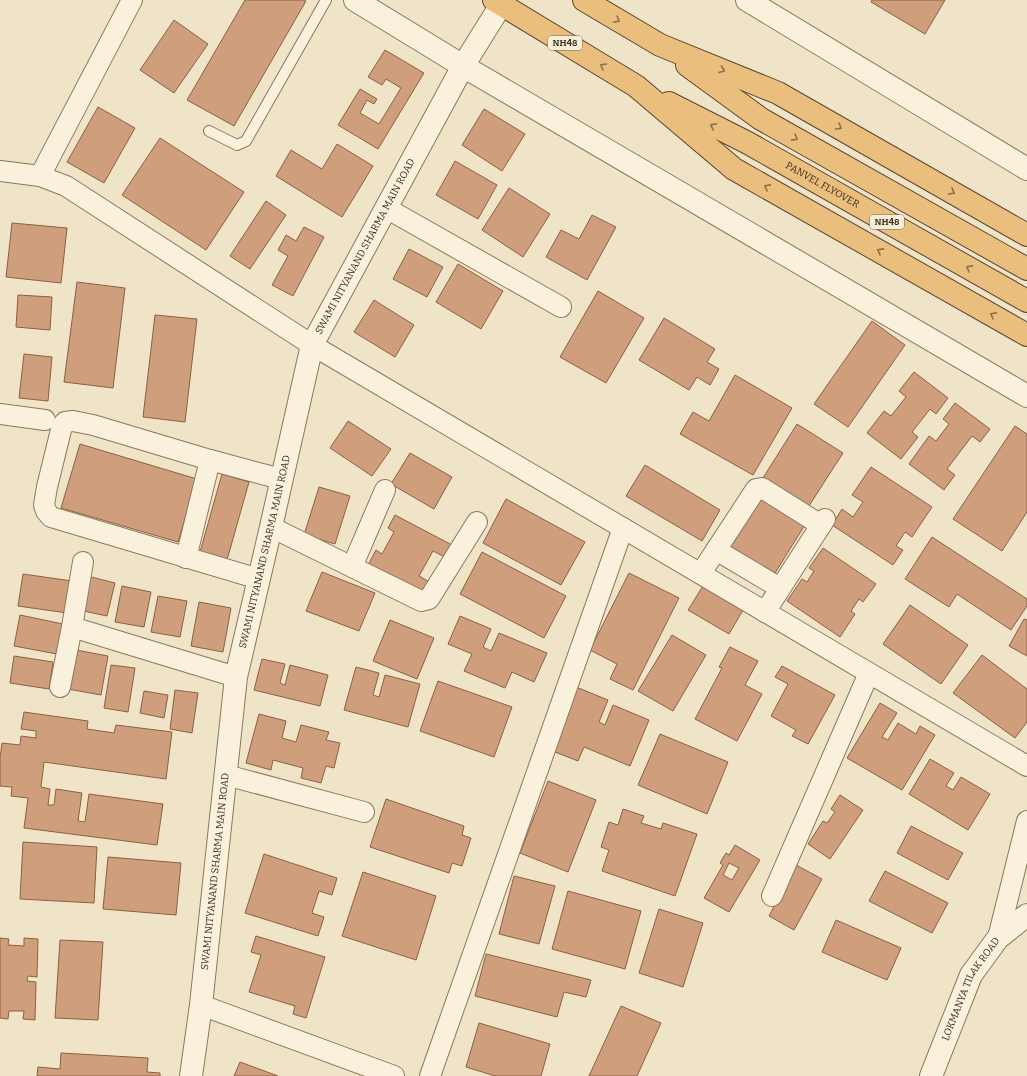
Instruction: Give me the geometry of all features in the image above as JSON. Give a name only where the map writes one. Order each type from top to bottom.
[{"type":"highway","name":"NH48","points":[[584,0],[660,46],[761,119],[1027,269]]},
{"type":"highway","name":"NH48","points":[[500,1],[636,86]]},
{"type":"highway","points":[[660,46],[778,93],[1027,235]]},
{"type":"highway","points":[[636,86],[734,169],[1027,335]]},
{"type":"highway","name":"PANVEL FLYOVER","points":[[636,86],[748,143],[1027,301]]},
{"type":"street","points":[[40,176],[132,0]]},
{"type":"street","points":[[355,0],[463,66],[1027,396]]},
{"type":"street","points":[[747,0],[1027,169]]},
{"type":"street","name":"SWAMI NITYANAND SHARMA MAIN ROAD","points":[[191,1076],[201,1005],[236,677],[312,345],[463,66],[500,1]]},
{"type":"street","points":[[0,171],[40,176],[66,186],[312,345],[1027,766]]},
{"type":"street","points":[[386,208],[562,307]]},
{"type":"street","points":[[0,414],[45,420]]},
{"type":"street","points":[[259,580],[51,517],[46,511],[44,505],[47,487],[62,426],[65,422],[72,421],[93,425],[210,460],[281,479]]},
{"type":"street","points":[[186,558],[210,460]]},
{"type":"street","points":[[700,573],[756,489],[762,488],[823,522],[765,612]]},
{"type":"street","points":[[352,567],[385,490]]},
{"type":"street","points":[[271,527],[421,601],[429,599],[477,522]]},
{"type":"street","points":[[430,1076],[623,528]]},
{"type":"street","points":[[716,550],[780,588]]},
{"type":"street","points":[[60,687],[83,562]]},
{"type":"street","points":[[72,627],[236,677]]},
{"type":"street","points":[[772,896],[869,673]]},
{"type":"street","points":[[226,775],[364,812]]},
{"type":"street","points":[[998,938],[1027,821]]},
{"type":"street","name":"LOKMANYA TILAK ROAD","points":[[931,1076],[971,975],[998,938],[1027,915]]},
{"type":"street","points":[[201,1005],[394,1076]]},
{"type":"lane","points":[[209,131],[237,145],[246,141],[326,0]]},
{"type":"building","points":[[245,0],[306,1],[234,126],[187,100]]},
{"type":"building","points":[[872,0],[945,0],[925,34],[871,2]]},
{"type":"building","points":[[174,20],[208,44],[174,93],[140,70]]},
{"type":"building","points":[[385,50],[424,73],[378,149],[338,125],[360,89],[377,99],[374,104],[367,100],[360,113],[379,124],[401,88],[386,79],[382,85],[368,77]]},
{"type":"building","points":[[98,107],[135,128],[104,183],[67,162]]},
{"type":"building","points":[[484,109],[525,134],[502,171],[462,145]]},
{"type":"building","points":[[160,138],[244,192],[206,250],[122,195]]},
{"type":"building","points":[[337,144],[373,166],[342,217],[276,176],[291,150],[322,169]]},
{"type":"building","points":[[455,161],[497,185],[478,219],[436,195]]},
{"type":"building","points":[[509,188],[550,214],[523,257],[482,230]]},
{"type":"building","points":[[266,201],[286,215],[250,269],[230,256]]},
{"type":"building","points":[[592,215],[616,227],[587,280],[546,257],[561,230],[579,239]]},
{"type":"building","points":[[12,223],[67,228],[61,283],[6,277]]},
{"type":"building","points":[[304,227],[324,237],[293,296],[272,285],[288,256],[278,250],[286,235],[296,241]]},
{"type":"building","points":[[409,249],[443,267],[427,297],[393,279]]},
{"type":"building","points":[[458,264],[503,291],[481,329],[436,302]]},
{"type":"building","points":[[77,282],[125,288],[113,388],[64,382]]},
{"type":"building","points":[[598,291],[644,318],[606,383],[560,357]]},
{"type":"building","points":[[18,295],[52,297],[50,330],[16,327]]},
{"type":"building","points":[[374,300],[414,325],[395,357],[354,332]]},
{"type":"building","points":[[155,315],[197,319],[185,422],[143,417]]},
{"type":"building","points":[[664,318],[715,349],[707,362],[719,369],[710,385],[697,377],[689,390],[639,360]]},
{"type":"building","points":[[872,321],[905,345],[848,427],[814,404]]},
{"type":"building","points":[[24,354],[52,357],[48,401],[19,398]]},
{"type":"building","points":[[914,372],[948,398],[936,414],[930,409],[912,432],[918,437],[901,459],[867,433],[884,411],[891,416],[906,397],[899,391]]},
{"type":"building","points":[[735,375],[792,408],[753,475],[680,434],[693,412],[709,421]]},
{"type":"building","points":[[955,403],[990,429],[980,442],[972,436],[947,469],[955,475],[944,490],[909,464],[929,436],[936,441],[949,424],[943,419]]},
{"type":"building","points":[[348,421],[391,449],[372,476],[330,448]]},
{"type":"building","points":[[797,424],[843,453],[807,509],[761,481]]},
{"type":"building","points":[[1015,426],[1027,434],[1027,512],[1002,551],[953,519]]},
{"type":"building","points":[[80,444],[197,479],[178,542],[61,508]]},
{"type":"building","points":[[410,453],[452,477],[434,509],[391,484]]},
{"type":"building","points":[[645,465],[720,510],[702,541],[626,496]]},
{"type":"building","points":[[871,467],[932,507],[912,537],[905,532],[896,546],[903,550],[893,565],[832,525],[842,509],[853,517],[863,502],[852,495]]},
{"type":"building","points":[[222,474],[249,482],[227,560],[200,552]]},
{"type":"building","points":[[319,487],[350,496],[335,544],[304,535]]},
{"type":"building","points":[[760,491],[808,520],[772,578],[724,548]]},
{"type":"building","points":[[506,499],[585,542],[561,585],[483,543]]},
{"type":"building","points":[[395,515],[452,545],[445,557],[433,551],[419,576],[431,583],[424,595],[368,565],[376,550],[382,554],[394,532],[388,528]]},
{"type":"building","points":[[932,537],[1027,599],[1027,606],[1011,630],[957,594],[949,607],[905,579]]},
{"type":"building","points":[[823,548],[876,584],[863,602],[859,599],[851,611],[855,614],[840,637],[787,601],[802,579],[807,582],[814,571],[809,568]]},
{"type":"building","points":[[482,552],[566,596],[544,638],[460,594]]},
{"type":"building","points":[[322,572],[375,593],[359,631],[306,611]]},
{"type":"building","points":[[629,573],[679,598],[633,690],[610,679],[617,664],[590,650]]},
{"type":"building","points":[[23,574],[72,581],[67,613],[18,606]]},
{"type":"building","points":[[87,576],[115,583],[107,616],[79,610]]},
{"type":"building","points":[[122,586],[151,592],[144,627],[115,622]]},
{"type":"building","points":[[703,586],[743,610],[729,634],[688,610]]},
{"type":"building","points":[[158,596],[187,601],[180,637],[151,632]]},
{"type":"building","points":[[199,602],[231,608],[223,652],[191,646]]},
{"type":"building","points":[[910,605],[968,645],[941,684],[883,644]]},
{"type":"building","points":[[20,615],[63,624],[57,654],[14,646]]},
{"type":"building","points":[[460,616],[491,629],[483,647],[491,651],[499,633],[547,653],[534,682],[512,672],[505,688],[464,671],[472,654],[448,644]]},
{"type":"building","points":[[1024,619],[1027,620],[1027,656],[1009,646]]},
{"type":"building","points":[[390,620],[434,638],[417,679],[373,661]]},
{"type":"building","points":[[672,635],[706,655],[673,711],[638,691]]},
{"type":"building","points":[[730,647],[758,661],[745,685],[762,694],[737,741],[695,719],[722,668],[719,667]]},
{"type":"building","points":[[76,650],[108,656],[101,695],[68,689]]},
{"type":"building","points":[[982,655],[1027,689],[1027,722],[1015,738],[953,693]]},
{"type":"building","points":[[14,656],[53,662],[49,689],[10,683]]},
{"type":"building","points":[[262,659],[285,664],[280,683],[285,685],[290,665],[328,675],[320,706],[254,690]]},
{"type":"building","points":[[111,665],[135,668],[128,712],[104,708]]},
{"type":"building","points":[[782,666],[835,695],[808,744],[792,736],[796,730],[771,716],[788,684],[775,677]]},
{"type":"building","points":[[356,667],[379,673],[373,695],[379,697],[385,675],[420,684],[408,727],[344,710]]},
{"type":"building","points":[[438,681],[512,707],[494,757],[420,731]]},
{"type":"building","points":[[576,687],[608,700],[599,722],[605,725],[613,705],[649,720],[630,766],[584,747],[578,761],[550,750]]},
{"type":"building","points":[[175,690],[198,693],[192,733],[170,729]]},
{"type":"building","points":[[144,691],[168,695],[164,718],[140,713]]},
{"type":"building","points":[[880,703],[897,713],[882,737],[888,740],[898,723],[916,734],[920,726],[935,735],[902,790],[847,758]]},
{"type":"building","points":[[24,712],[88,721],[87,729],[114,733],[116,725],[172,732],[166,779],[44,762],[41,787],[50,789],[48,805],[54,805],[56,789],[82,793],[78,821],[85,822],[89,794],[163,804],[157,845],[24,828],[28,798],[11,796],[12,787],[0,786],[0,758],[2,743],[20,745],[21,736],[36,738],[36,731],[21,729]]},
{"type":"building","points":[[259,714],[286,721],[282,738],[296,742],[301,725],[329,732],[326,740],[340,743],[334,768],[326,766],[321,783],[301,778],[303,768],[273,760],[271,770],[246,763]]},
{"type":"building","points":[[660,734],[728,762],[707,814],[638,785]]},
{"type":"building","points":[[930,759],[954,773],[946,786],[953,790],[961,777],[990,794],[968,830],[909,794]]},
{"type":"building","points":[[548,781],[596,800],[568,872],[520,853]]},
{"type":"building","points":[[840,795],[863,810],[830,859],[808,844],[823,821],[827,823],[835,812],[831,809]]},
{"type":"building","points":[[386,799],[464,826],[462,835],[471,838],[462,866],[452,863],[449,873],[370,847]]},
{"type":"building","points":[[623,809],[644,816],[641,823],[661,829],[663,823],[697,834],[675,896],[602,871],[609,850],[601,847],[609,822],[618,825]]},
{"type":"building","points":[[911,826],[963,853],[948,880],[897,853]]},
{"type":"building","points":[[23,842],[97,847],[94,903],[20,899]]},
{"type":"building","points":[[735,845],[760,860],[729,912],[704,898],[723,865],[720,863],[726,853],[729,855]],"holes":[[[729,863],[739,868],[732,880],[723,875]]]},
{"type":"building","points":[[264,854],[337,878],[332,895],[319,891],[312,913],[324,917],[318,936],[245,913]]},
{"type":"building","points":[[108,857],[181,863],[176,915],[103,909]]},
{"type":"building","points":[[796,865],[822,879],[794,930],[769,916]]},
{"type":"building","points":[[885,871],[948,903],[932,933],[869,901]]},
{"type":"building","points":[[363,872],[436,896],[416,960],[342,936]]},
{"type":"building","points":[[514,876],[555,886],[539,944],[499,934]]},
{"type":"building","points":[[568,891],[641,911],[625,969],[552,949]]},
{"type":"building","points":[[659,909],[703,923],[683,987],[639,973]]},
{"type":"building","points":[[836,920],[901,948],[887,980],[822,952]]},
{"type":"building","points":[[256,936],[325,957],[306,1018],[293,1014],[295,1006],[249,992],[261,955],[251,952]]},
{"type":"building","points":[[0,938],[9,939],[8,945],[24,946],[24,938],[38,939],[37,977],[28,976],[27,981],[36,982],[35,1020],[23,1019],[24,1011],[9,1011],[8,1019],[0,1018]]},
{"type":"building","points":[[60,940],[103,942],[98,1020],[55,1018]]},
{"type":"building","points":[[486,954],[591,980],[586,997],[564,992],[557,1017],[475,996]]},
{"type":"building","points":[[621,1006],[661,1023],[637,1076],[589,1076]]},
{"type":"building","points":[[479,1023],[550,1044],[541,1076],[495,1076],[466,1067]]},
{"type":"building","points":[[61,1053],[148,1058],[147,1072],[160,1073],[160,1076],[37,1076],[38,1067],[60,1069]]},
{"type":"building","points":[[240,1062],[278,1076],[234,1076]]}]
